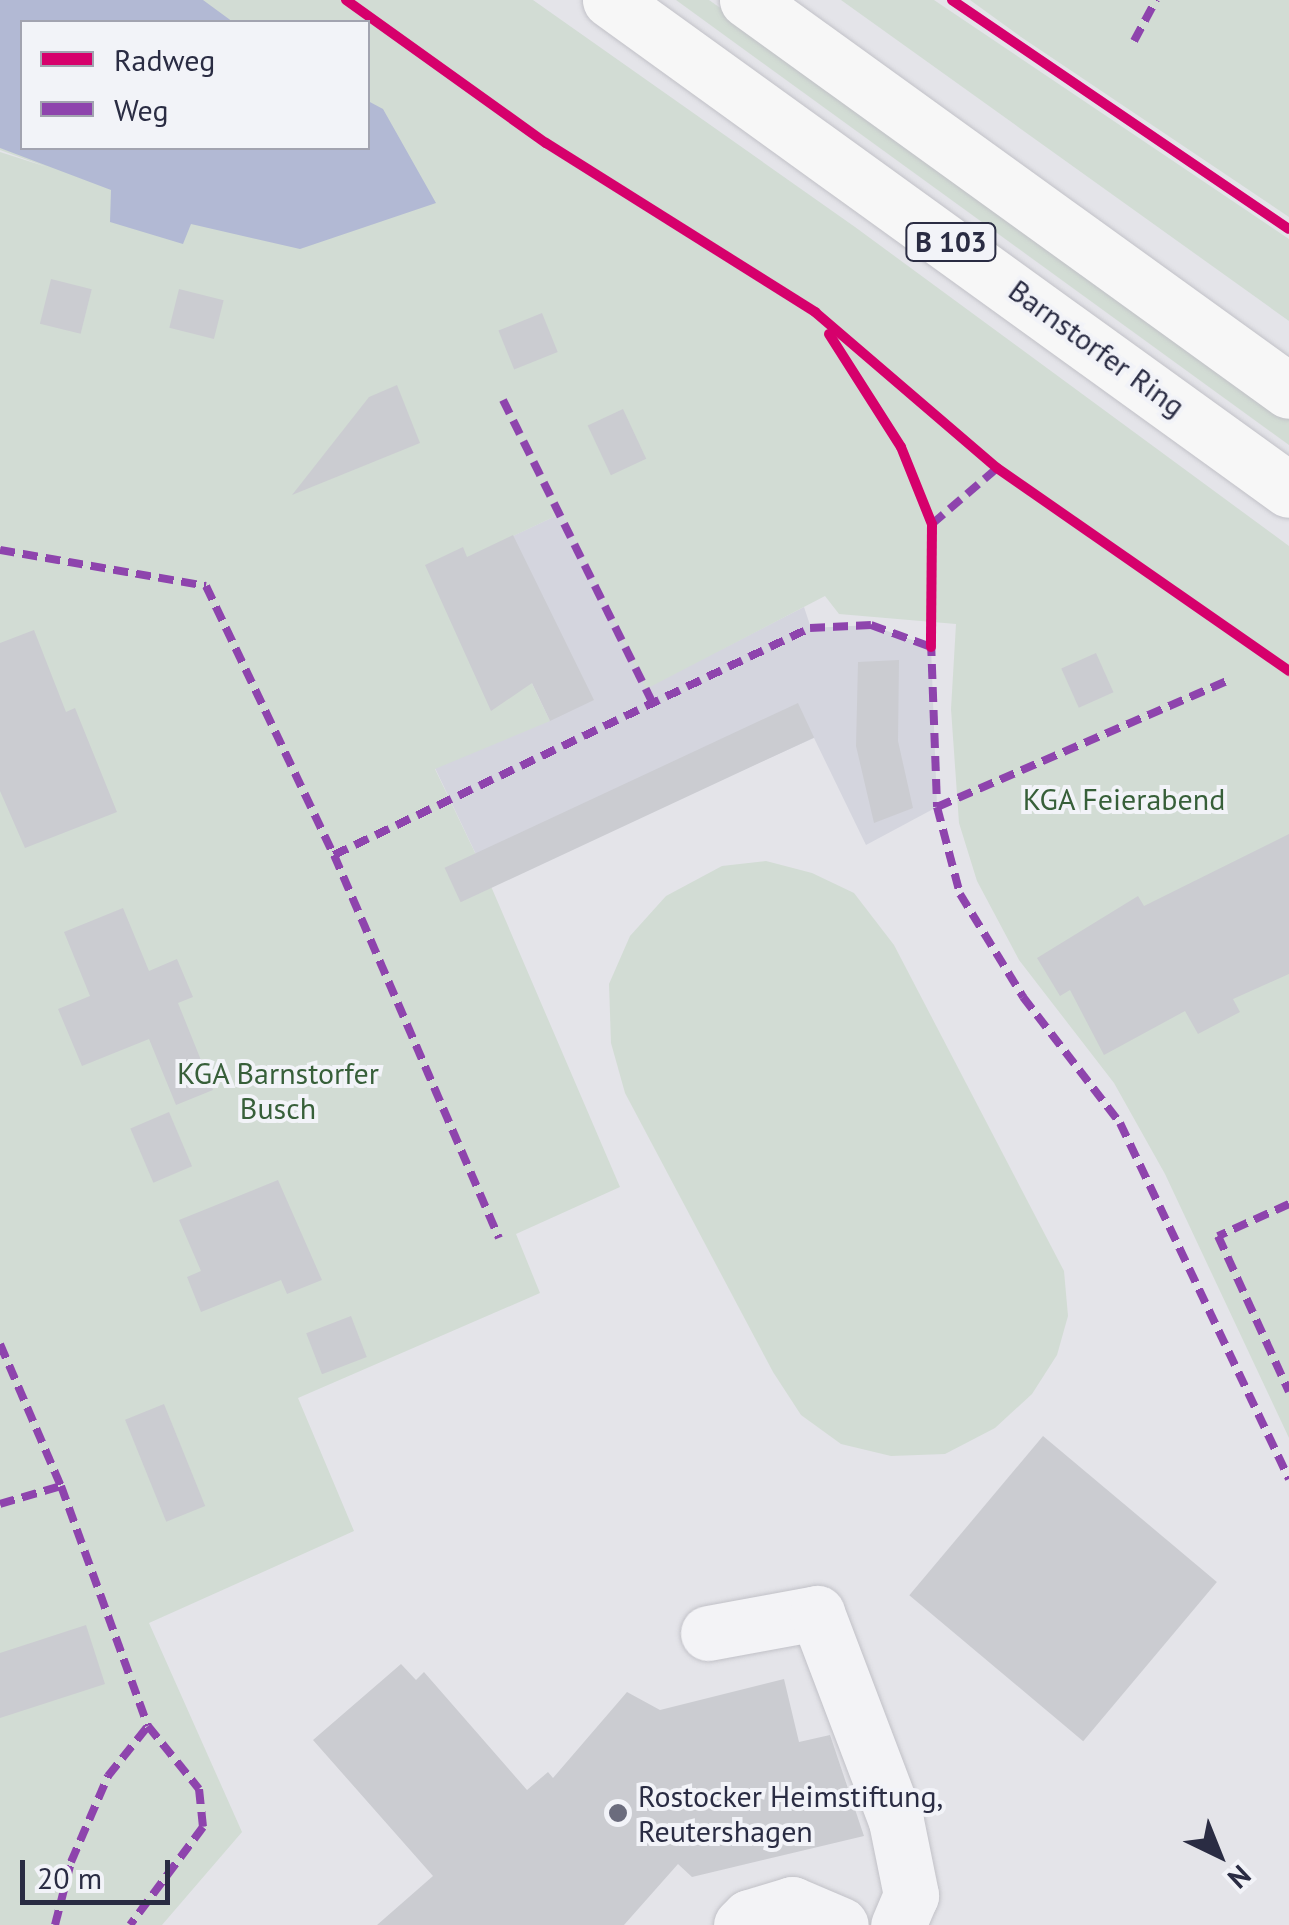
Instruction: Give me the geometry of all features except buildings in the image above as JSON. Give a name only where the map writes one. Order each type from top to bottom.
[{"type":"highway","name":"Barnstorfer Ring","points":[[610,0],[1289,490]]},
{"type":"highway","name":"B 103","points":[[747,0],[1289,391]]},
{"type":"lane","points":[[708,1633],[817,1613],[896,1821],[911,1895],[898,1925]]},
{"type":"lane","points":[[741,1925],[749,1917],[792,1904],[841,1925]]},
{"type":"shaded area","points":[[562,513],[646,688],[804,607],[811,628],[871,625],[931,647],[937,807],[866,845],[814,738],[490,884],[435,768],[550,720],[470,556]]},
{"type":"green space","name":"KGA Barnstorfer Busch","points":[[0,0],[533,0],[855,227],[1289,546],[1289,1438],[1165,1174],[1114,1083],[1019,960],[977,881],[959,823],[951,709],[956,624],[839,614],[825,596],[646,689],[562,513],[471,556],[550,721],[435,769],[490,884],[620,1187],[516,1234],[540,1293],[298,1398],[354,1531],[149,1623],[242,1832],[162,1925],[0,1925],[0,152],[47,167],[0,150]]},
{"type":"green space","points":[[676,0],[709,0],[1013,216],[1289,418],[1289,445]]},
{"type":"green space","points":[[841,0],[934,0],[1289,239],[1289,321]]},
{"type":"green space","points":[[970,0],[1289,0],[1289,217],[1021,37]]},
{"type":"green space","points":[[766,861],[812,873],[854,893],[894,945],[1064,1271],[1068,1316],[1057,1355],[1032,1394],[995,1428],[945,1454],[891,1456],[841,1444],[801,1415],[773,1372],[625,1093],[611,1043],[609,984],[630,936],[666,896],[722,866]]},
{"type":"water","points":[[0,0],[203,0],[230,20],[20,20],[20,150],[370,150],[370,102],[383,109],[436,203],[300,249],[191,224],[183,244],[110,222],[111,190],[0,148]]},
{"type":"marked path","points":[[1134,41],[1156,0]]},
{"type":"marked path","points":[[503,400],[653,704]]},
{"type":"marked path","points":[[932,524],[997,468]]},
{"type":"marked path","points":[[0,550],[206,586],[334,855],[499,1238]]},
{"type":"marked path","points":[[334,855],[810,628],[871,625],[931,647]]},
{"type":"marked path","points":[[931,641],[937,807],[960,894],[1023,997],[1120,1123],[1289,1479]]},
{"type":"marked path","points":[[937,807],[1227,681]]},
{"type":"marked path","points":[[1289,1204],[1218,1236],[1289,1392]]},
{"type":"marked path","points":[[0,1344],[61,1486],[148,1726],[199,1789],[203,1827],[130,1925]]},
{"type":"marked path","points":[[0,1504],[61,1486]]},
{"type":"marked path","points":[[55,1925],[71,1862],[108,1776],[148,1726]]},
{"type":"cycle path","points":[[346,0],[546,143],[815,312],[997,468],[1289,671]]},
{"type":"cycle path","points":[[952,0],[1289,229]]},
{"type":"cycle path","points":[[829,334],[901,447],[932,524],[931,647]]},
{"type":"place","name":"Rostocker Heimstiftung, Reutershagen","points":[[618,1813]]},
{"type":"park label","name":"KGA Feierabend","points":[[1124,799]]}]
